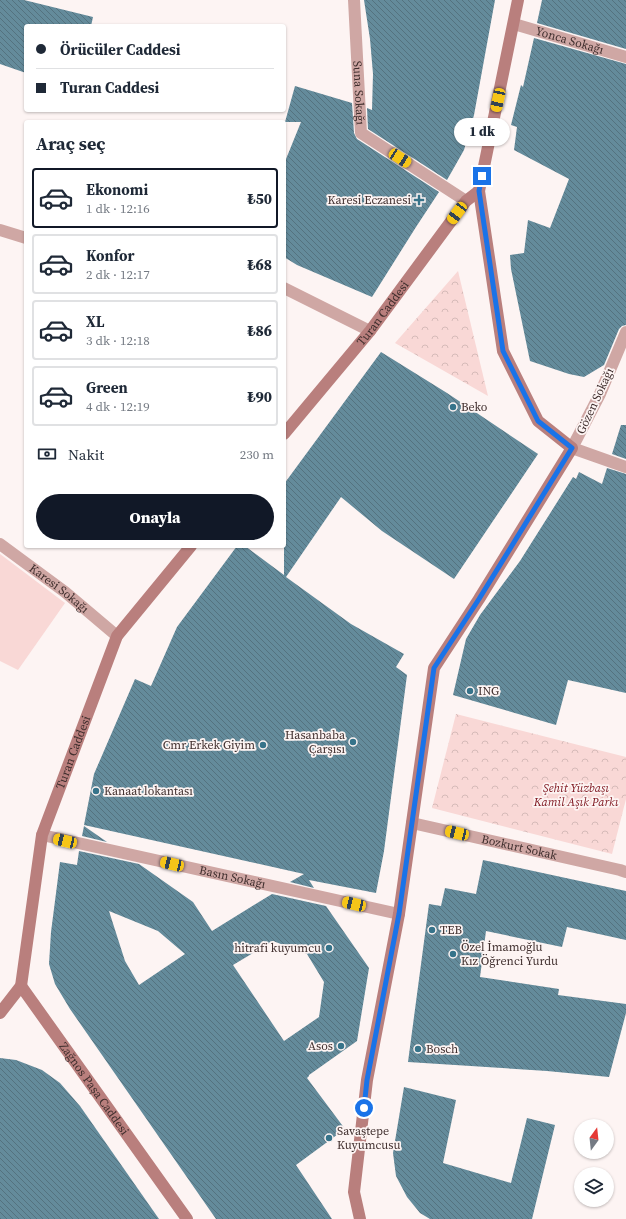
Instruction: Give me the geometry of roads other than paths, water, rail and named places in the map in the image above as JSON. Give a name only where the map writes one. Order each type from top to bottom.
[{"type":"main road","points":[[360,1219],[354,1192],[367,1080],[399,914],[434,668],[479,599],[572,448],[538,421],[503,351],[479,191],[518,0]]},
{"type":"main road","name":"Turan Caddesi","points":[[286,432],[370,331],[466,202],[479,191]]},
{"type":"main road","name":"Turan Caddesi","points":[[21,986],[42,835],[116,636],[189,548]]},
{"type":"main road","points":[[0,1013],[21,986]]},
{"type":"main road","name":"Zağnos Paşa Caddesi","points":[[21,986],[187,1219]]},
{"type":"street","name":"Suna Sokağı","points":[[354,0],[361,133],[466,202]]},
{"type":"street","name":"Yonca Sokağı","points":[[514,24],[626,57]]},
{"type":"street","points":[[0,230],[24,237]]},
{"type":"street","points":[[286,289],[370,331]]},
{"type":"street","name":"Gözen Sokağı","points":[[572,448],[600,394],[626,332]]},
{"type":"street","points":[[572,448],[626,467]]},
{"type":"street","name":"Karesi Sokağı","points":[[0,544],[65,592],[116,636]]},
{"type":"street","name":"Bozkurt Sokak","points":[[412,823],[626,872]]},
{"type":"street","name":"Basın Sokağı","points":[[42,835],[399,914]]},
{"type":"place","name":"Karesi Eczanesi","points":[[419,200]]},
{"type":"place","name":"Beko","points":[[453,407]]},
{"type":"place","name":"ING","points":[[470,691]]},
{"type":"place","name":"Hasanbaba Çarşısı","points":[[353,742]]},
{"type":"place","name":"Cmr Erkek Giyim","points":[[263,745]]},
{"type":"place","name":"Kanaat lokantası","points":[[96,791]]},
{"type":"place","name":"TEB","points":[[432,930]]},
{"type":"place","name":"hitrafi kuyumcu","points":[[329,948]]},
{"type":"place","name":"Özel İmamoğlu Kız Öğrenci Yurdu","points":[[453,954]]},
{"type":"place","name":"Asos","points":[[341,1046]]},
{"type":"place","name":"Bosch","points":[[418,1049]]},
{"type":"place","name":"Savaştepe Kuyumcusu","points":[[329,1138]]},
{"type":"park label","name":"Şehit Yüzbaşı Kamil Aşık Parkı","points":[[576,795]]}]
